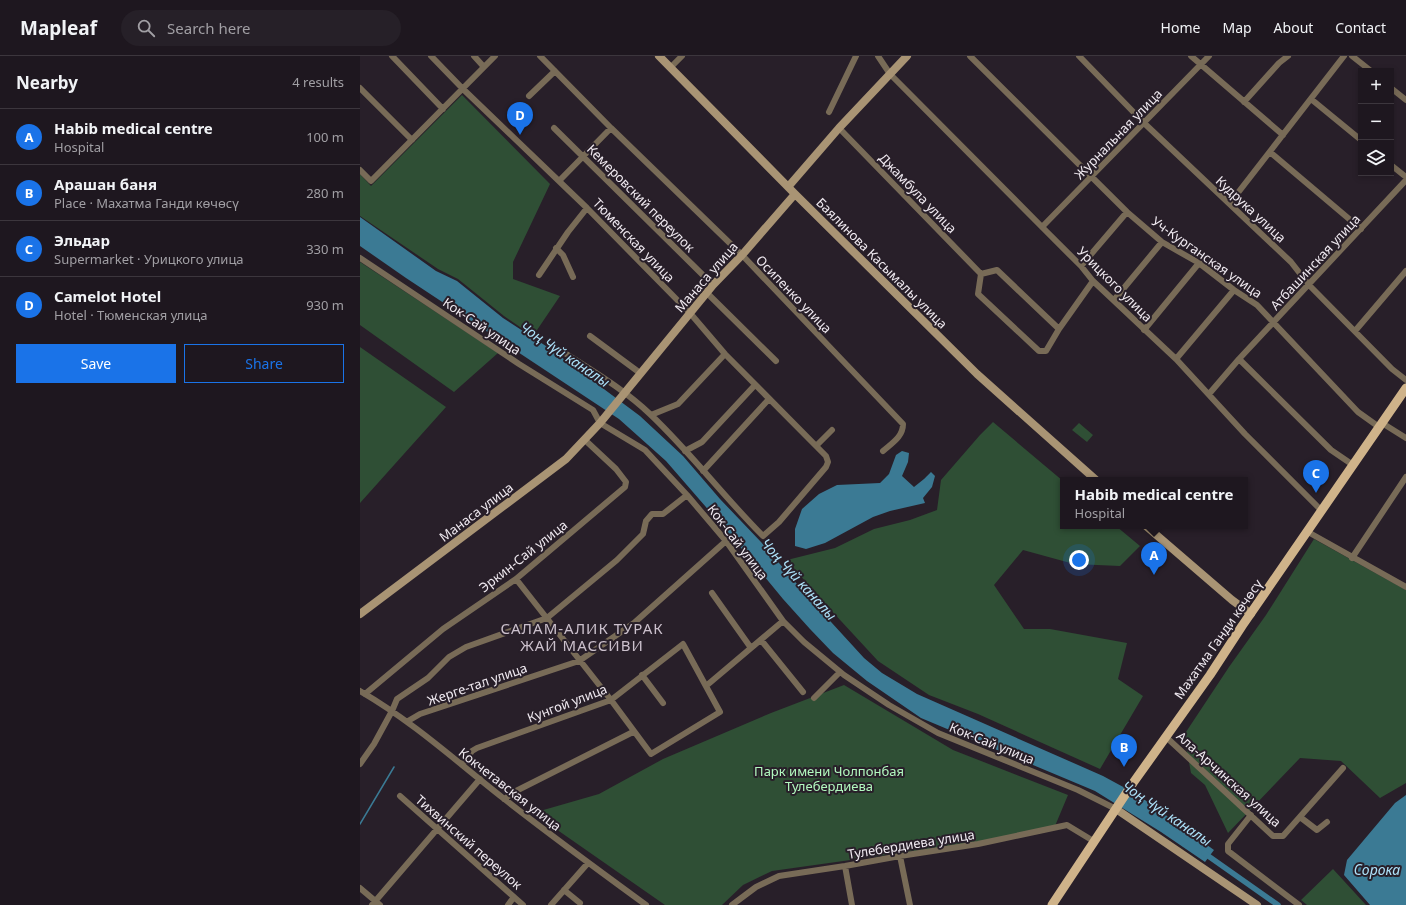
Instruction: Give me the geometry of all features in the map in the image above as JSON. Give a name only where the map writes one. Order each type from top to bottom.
[{"type":"main road","name":"Махатма Ганди көчөсү","points":[[1052,905],[1133,784],[1210,675],[1406,388]]},
{"type":"street","points":[[392,56],[443,109]]},
{"type":"street","name":"Тюменская улица","points":[[431,56],[463,89],[587,208],[690,314],[724,354],[826,456],[828,462],[826,467],[779,522],[764,536],[738,511],[703,471]]},
{"type":"street","points":[[474,56],[484,67]]},
{"type":"street","points":[[360,170],[371,181],[495,56]]},
{"type":"street","name":"Осипенко улица","points":[[540,56],[742,255],[903,424],[903,430],[900,435],[883,451]]},
{"type":"street","name":"Баялинова Касымалы улица","points":[[659,56],[788,187],[977,374],[1093,477]]},
{"type":"street","points":[[670,68],[682,56]]},
{"type":"street","points":[[829,112],[856,56]]},
{"type":"street","points":[[878,56],[890,74]]},
{"type":"street","points":[[788,187],[839,128],[907,56]]},
{"type":"street","name":"Уч-Курганская улица","points":[[970,56],[1127,212],[1162,242],[1199,263],[1234,290],[1257,305],[1358,412],[1406,438]]},
{"type":"street","name":"Кудрука улица","points":[[1079,56],[1144,123],[1291,262],[1310,285],[1392,369],[1406,380]]},
{"type":"street","points":[[1191,56],[1283,135]]},
{"type":"street","name":"Журнальная улица","points":[[1042,226],[1209,56]]},
{"type":"street","points":[[1244,102],[1279,63],[1288,56]]},
{"type":"street","points":[[1230,203],[1344,56]]},
{"type":"street","points":[[1352,56],[1366,68]]},
{"type":"street","points":[[528,96],[555,71]]},
{"type":"street","name":"Урицкого улица","points":[[890,74],[1042,226],[1081,266],[1093,281],[1176,359],[1245,434],[1322,511]]},
{"type":"street","points":[[360,88],[412,140]]},
{"type":"street","points":[[1394,90],[1406,100]]},
{"type":"street","points":[[1311,99],[1358,138]]},
{"type":"street","name":"Кемеровский переулок","points":[[554,128],[713,285]]},
{"type":"street","points":[[559,181],[612,128]]},
{"type":"street","name":"Джамбула улица","points":[[839,128],[981,274]]},
{"type":"street","points":[[1270,152],[1361,229]]},
{"type":"street","points":[[1394,168],[1406,178]]},
{"type":"street","name":"Атбашинская улица","points":[[1209,394],[1239,359],[1310,285],[1406,178]]},
{"type":"street","name":"Манаса улица","points":[[360,614],[566,460],[624,395],[640,373],[713,285],[742,255],[795,194]]},
{"type":"street","points":[[539,275],[556,248],[587,208]]},
{"type":"street","points":[[1081,266],[1127,212]]},
{"type":"street","points":[[1114,300],[1162,242]]},
{"type":"street","points":[[556,248],[563,255],[572,277]]},
{"type":"street","name":"Кок-Сай улица","points":[[360,258],[519,364],[593,410],[603,420],[645,450],[686,494],[726,541],[783,621],[804,642],[840,672],[889,705],[938,733],[1078,790],[1116,809]]},
{"type":"street","points":[[1144,330],[1199,263]]},
{"type":"street","points":[[1059,329],[997,270],[981,274],[978,294],[1039,351],[1046,351],[1059,329],[1093,281]]},
{"type":"street","points":[[1355,331],[1406,271]]},
{"type":"street","points":[[1176,359],[1234,290]]},
{"type":"street","points":[[707,293],[776,361]]},
{"type":"street","points":[[590,336],[640,373]]},
{"type":"street","points":[[560,350],[651,415],[703,471],[769,398]]},
{"type":"street","points":[[651,415],[678,404],[724,354]]},
{"type":"street","points":[[1239,359],[1331,450],[1353,465]]},
{"type":"street","points":[[685,451],[702,442],[755,385]]},
{"type":"street","points":[[816,446],[832,430]]},
{"type":"street","name":"Эркин-Сай улица","points":[[362,692],[443,628],[516,579],[625,487],[626,482],[616,469],[585,440]]},
{"type":"street","points":[[1352,558],[1406,477]]},
{"type":"street","points":[[360,764],[374,744],[397,700],[428,678],[449,657],[466,646],[547,618],[617,560],[643,534],[646,521],[652,514],[663,514],[686,494]]},
{"type":"street","points":[[1149,529],[1232,600],[1251,614]]},
{"type":"street","points":[[1308,532],[1406,587]]},
{"type":"street","name":"Жерге-тал улица","points":[[408,722],[420,714],[579,661],[634,623],[726,541]]},
{"type":"street","points":[[504,799],[516,791],[633,732],[611,700],[516,579]]},
{"type":"street","points":[[712,593],[751,648]]},
{"type":"street","points":[[706,686],[783,621]]},
{"type":"street","points":[[761,640],[803,692]]},
{"type":"street","name":"Кунгой улица","points":[[462,765],[472,751],[477,748],[611,700],[683,644],[720,712],[651,754],[633,732]]},
{"type":"street","points":[[814,698],[840,672]]},
{"type":"street","points":[[642,675],[663,704]]},
{"type":"street","name":"Кокчетавская улица","points":[[362,692],[408,722],[504,799],[646,905]]},
{"type":"street","name":"Ала-Арчинская улица","points":[[1166,737],[1273,836],[1283,836],[1343,768]]},
{"type":"street","points":[[360,888],[376,904],[480,779]]},
{"type":"street","name":"Тихвинский переулок","points":[[400,796],[524,905]]},
{"type":"street","points":[[1116,809],[1257,905]]},
{"type":"street","points":[[1251,815],[1228,844],[1228,851],[1300,905]]},
{"type":"street","points":[[1300,817],[1317,830],[1327,822]]},
{"type":"street","name":"Тулебердиева улица","points":[[732,905],[756,887],[779,876],[978,844],[1067,825],[1095,842]]},
{"type":"street","points":[[900,856],[910,905]]},
{"type":"street","points":[[551,905],[588,863]]},
{"type":"street","points":[[845,866],[852,905]]},
{"type":"street","points":[[564,890],[580,904]]},
{"type":"street","points":[[508,905],[514,897]]},
{"type":"green space","points":[[462,95],[550,184],[513,262],[513,279],[560,296],[533,336],[504,316],[458,279],[438,269],[360,216],[360,174],[371,186]]},
{"type":"green space","points":[[360,262],[498,353],[454,392],[360,325]]},
{"type":"green space","points":[[360,347],[446,407],[360,503]]},
{"type":"green space","points":[[993,422],[1060,478],[1060,529],[1120,529],[1140,546],[1120,566],[1074,564],[1023,550],[994,585],[1024,629],[1050,629],[1127,643],[1118,679],[1143,696],[1100,769],[978,714],[929,695],[878,661],[787,560],[835,548],[874,529],[910,520],[937,510],[941,480]]},
{"type":"green space","points":[[1079,423],[1093,435],[1087,442],[1072,430]]},
{"type":"green space","points":[[1314,539],[1406,590],[1406,783],[1380,798],[1341,761],[1300,758],[1228,833],[1205,785],[1191,773],[1184,735],[1229,667],[1266,615]]},
{"type":"green space","name":"Парк имени Чолпонбая Тулебердиева","points":[[844,685],[953,750],[1068,795],[1055,826],[986,841],[772,871],[743,885],[722,905],[665,905],[533,813],[599,794],[663,759],[771,713]]},
{"type":"green space","points":[[1333,869],[1366,905],[1307,905],[1301,900]]},
{"type":"water","points":[[360,217],[436,271],[457,281],[503,318],[549,348],[640,416],[683,456],[864,658],[882,673],[917,694],[1103,776],[1138,795],[1214,850],[1205,862],[1161,832],[1095,791],[921,718],[867,681],[833,653],[810,629],[666,461],[619,419],[360,246]]},
{"type":"water","points":[[902,451],[909,453],[908,462],[902,476],[914,487],[931,472],[935,476],[932,487],[923,498],[925,503],[890,511],[873,517],[825,543],[806,549],[795,546],[795,529],[802,509],[819,494],[837,485],[880,483],[889,474],[896,455]]},
{"type":"water","name":"Сорока","points":[[1406,795],[1406,905],[1370,905],[1344,875],[1347,860],[1395,803]]},
{"type":"waterway","points":[[360,824],[394,767]]},
{"type":"waterway","name":"Чоң Чүй каналы","points":[[1204,853],[1278,905]]},
{"type":"place","name":"Camelot Hotel","points":[[520,135]]},
{"type":"place","name":"Эльдар","points":[[1316,493]]},
{"type":"place","name":"Habib medical centre","points":[[1154,575]]},
{"type":"place","name":"Арашан баня","points":[[1124,767]]},
{"type":"district","name":"САЛАМ-АЛИК ТУРАК ЖАЙ МАССИВИ","points":[[582,636]]}]
